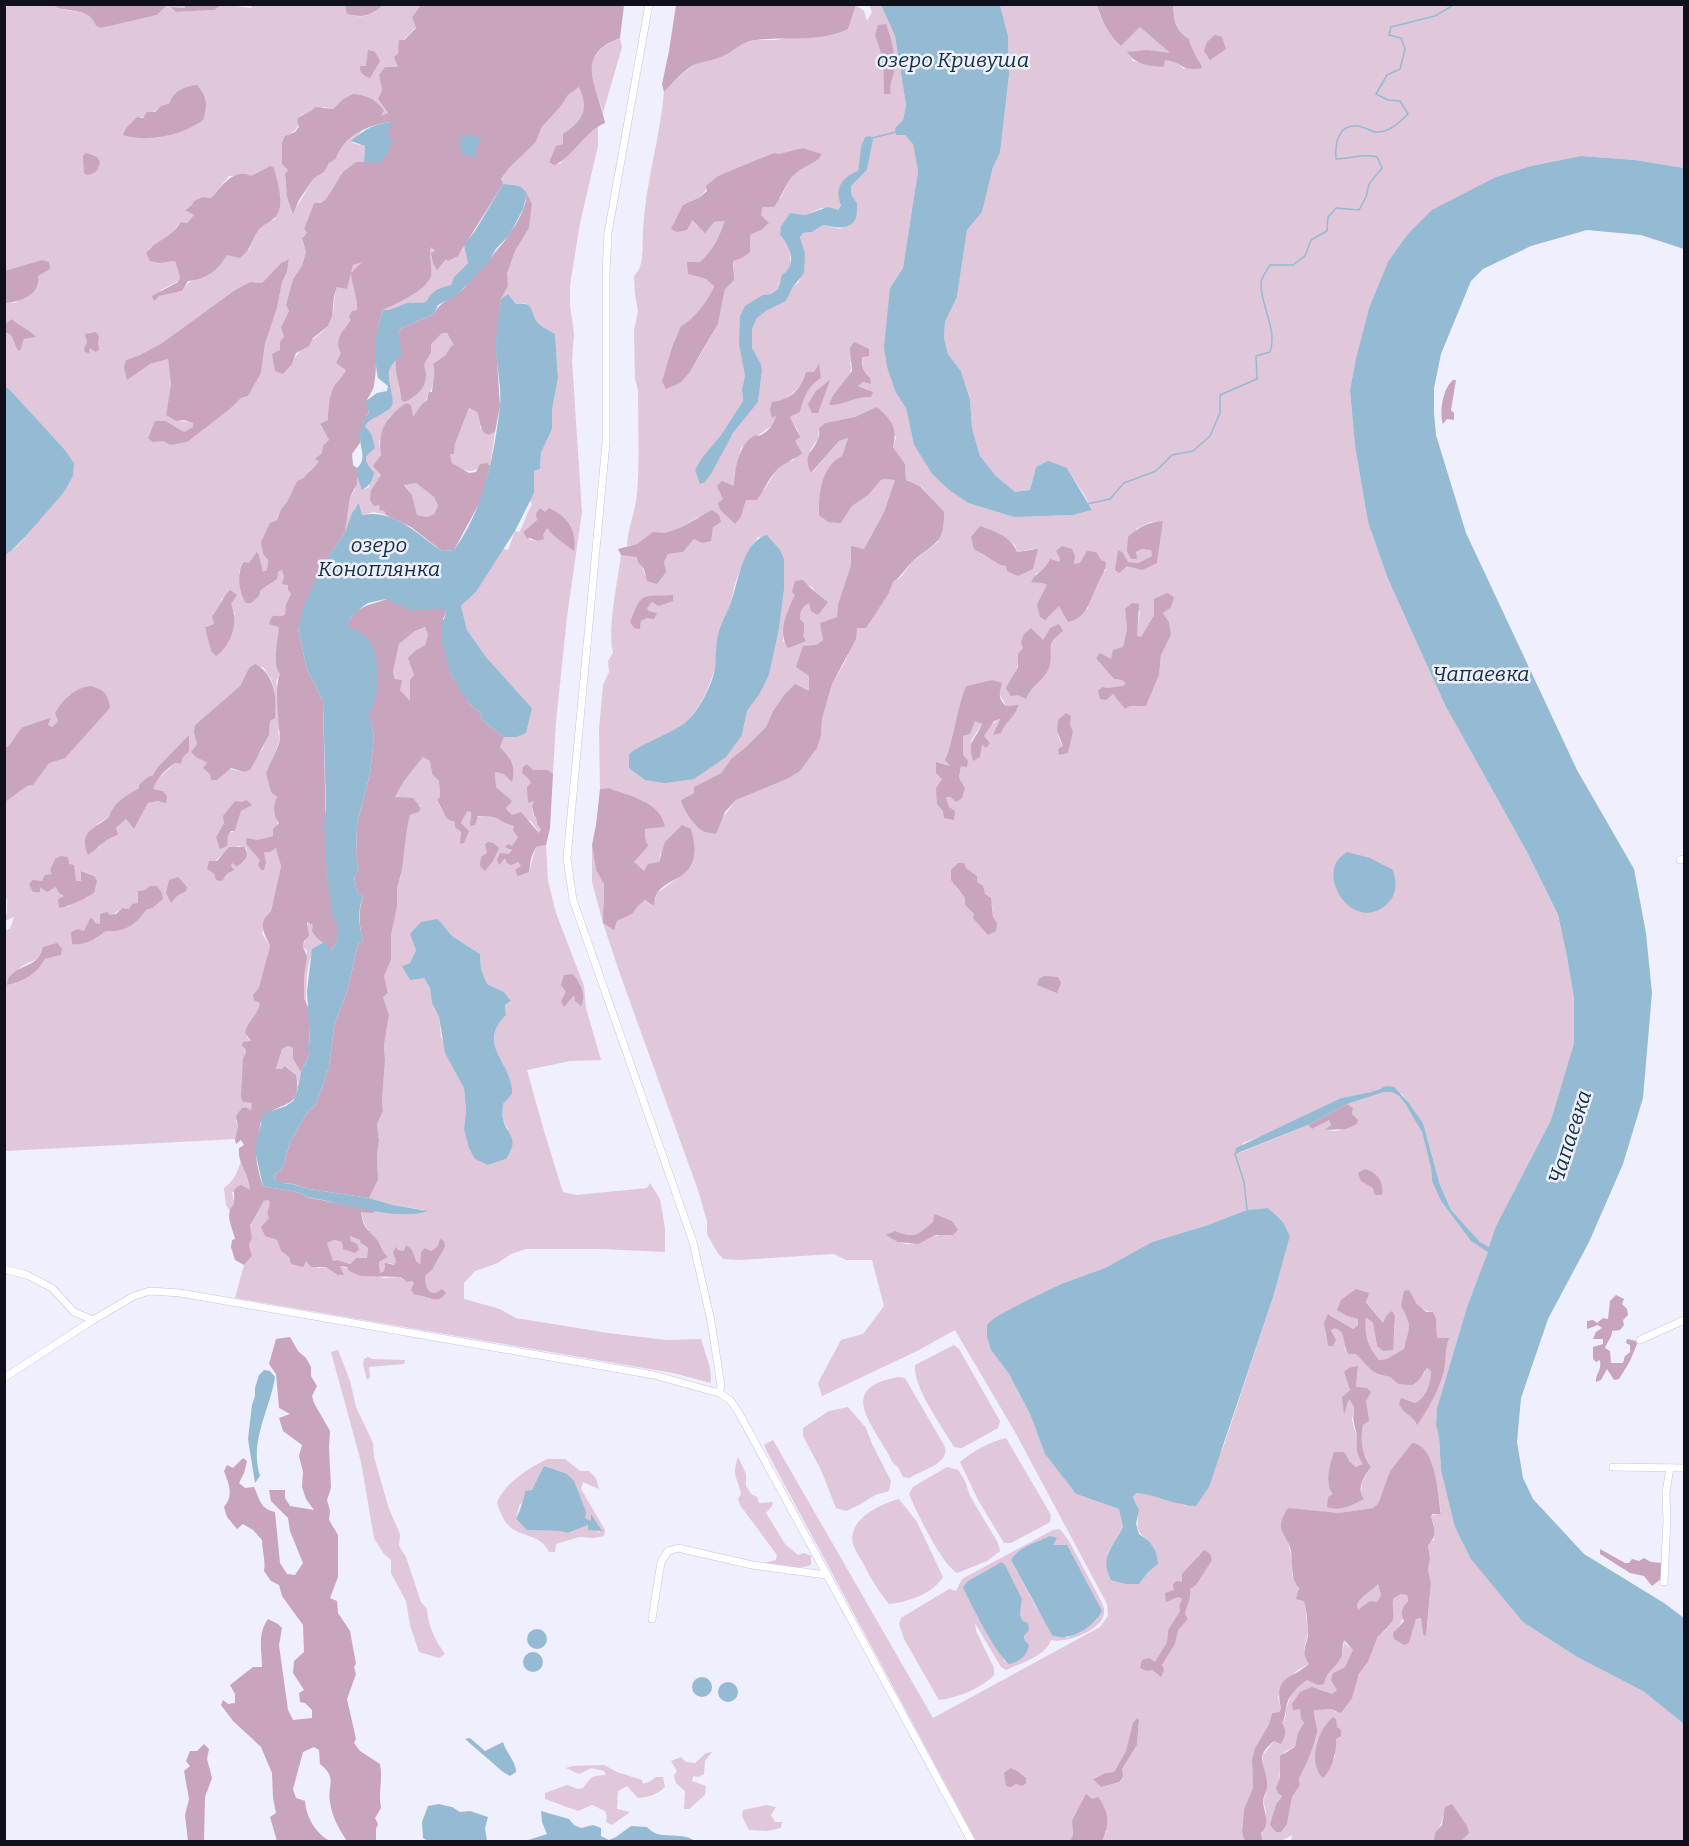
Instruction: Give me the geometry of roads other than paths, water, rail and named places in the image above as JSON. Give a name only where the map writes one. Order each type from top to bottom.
[{"type":"street","points":[[649,4],[608,233],[606,443],[567,858],[573,900],[693,1242],[711,1321],[721,1386],[719,1393]]},
{"type":"street","points":[[4,1269],[27,1275],[52,1288],[74,1312],[93,1320]]},
{"type":"street","points":[[4,1378],[93,1320],[134,1296],[150,1291],[180,1293],[654,1375],[719,1393],[730,1400],[739,1413],[972,1842]]},
{"type":"street","points":[[1640,1340],[1684,1320]]},
{"type":"street","points":[[1613,1467],[1684,1468]]},
{"type":"street","points":[[1664,1582],[1666,1492],[1670,1468]]},
{"type":"street","points":[[652,1619],[661,1562],[669,1551],[678,1548],[752,1565],[826,1575]]},
{"type":"water","name":"озеро Кривуша","points":[[881,5],[1000,5],[1008,36],[1009,75],[1000,153],[993,167],[982,212],[967,230],[957,297],[945,322],[944,338],[948,354],[961,371],[970,399],[972,428],[980,456],[996,476],[1015,492],[1030,490],[1036,467],[1048,461],[1067,468],[1092,510],[1073,515],[1014,517],[968,503],[932,474],[914,445],[906,408],[896,393],[887,367],[884,347],[890,288],[903,268],[918,171],[913,144],[905,135],[896,135],[895,128],[903,120],[906,105],[895,36]]},
{"type":"water","points":[[391,122],[391,128],[387,133],[392,140],[388,152],[380,163],[364,162],[365,146],[351,141],[369,128]]},
{"type":"water","points":[[472,135],[481,139],[475,152],[477,158],[462,154],[459,143],[462,136]]},
{"type":"water","points":[[870,136],[873,140],[867,170],[851,186],[851,194],[857,203],[856,218],[845,227],[823,225],[812,232],[803,233],[800,237],[805,253],[804,273],[786,301],[757,318],[752,329],[752,348],[761,364],[762,371],[758,402],[733,433],[711,474],[705,482],[700,484],[695,470],[743,401],[742,389],[745,376],[739,345],[740,316],[745,306],[778,289],[782,275],[790,266],[791,255],[780,235],[781,226],[790,213],[805,215],[828,207],[838,210],[841,205],[839,188],[848,176],[858,171],[861,146],[865,137]]},
{"type":"water","name":"Чапаевка","points":[[1581,156],[1635,160],[1684,168],[1684,249],[1641,235],[1587,230],[1531,246],[1483,269],[1471,281],[1441,354],[1434,388],[1434,413],[1436,435],[1466,533],[1577,770],[1634,869],[1646,933],[1652,993],[1643,1098],[1623,1164],[1589,1242],[1548,1319],[1521,1398],[1517,1442],[1523,1478],[1533,1499],[1584,1554],[1664,1603],[1684,1618],[1684,1724],[1643,1691],[1577,1657],[1523,1622],[1471,1559],[1455,1527],[1441,1470],[1436,1425],[1437,1408],[1467,1307],[1488,1252],[1471,1241],[1441,1201],[1432,1181],[1422,1132],[1399,1096],[1392,1092],[1384,1092],[1347,1104],[1308,1125],[1235,1154],[1236,1148],[1341,1098],[1387,1086],[1394,1087],[1423,1123],[1440,1185],[1451,1210],[1480,1242],[1489,1247],[1496,1226],[1551,1120],[1574,1043],[1574,998],[1558,915],[1527,852],[1445,705],[1388,579],[1368,522],[1355,446],[1350,390],[1369,308],[1388,262],[1407,235],[1432,210],[1496,177],[1531,166]]},
{"type":"water","points":[[503,184],[520,187],[527,194],[523,209],[510,234],[496,249],[486,265],[457,295],[438,305],[434,314],[398,332],[402,356],[395,361],[389,372],[393,403],[388,410],[365,426],[372,435],[375,448],[366,456],[366,461],[374,473],[370,483],[362,490],[357,477],[357,468],[363,457],[360,440],[369,412],[366,401],[377,393],[387,391],[388,386],[378,378],[375,352],[383,310],[427,301],[436,290],[451,285],[454,277],[468,263],[464,245]]},
{"type":"water","name":"озеро Коноплянка","points":[[508,294],[516,304],[529,306],[537,322],[555,334],[558,378],[552,410],[552,429],[541,453],[540,469],[534,471],[534,493],[515,531],[476,592],[461,606],[467,630],[486,657],[532,708],[526,733],[516,737],[504,737],[482,720],[480,713],[460,690],[450,672],[442,642],[441,625],[446,614],[445,609],[411,610],[386,599],[368,603],[351,617],[348,624],[351,629],[365,635],[370,642],[377,662],[378,674],[376,696],[369,713],[374,736],[370,774],[357,824],[356,859],[359,870],[354,877],[357,892],[363,897],[359,919],[363,941],[358,944],[348,988],[334,1027],[329,1067],[321,1091],[315,1106],[309,1110],[290,1142],[285,1161],[274,1179],[309,1189],[369,1198],[428,1211],[415,1214],[385,1213],[263,1186],[255,1151],[263,1114],[286,1106],[293,1101],[301,1072],[310,1053],[306,1050],[310,1043],[307,991],[312,949],[324,942],[332,950],[337,941],[337,923],[333,919],[327,875],[324,823],[326,809],[323,701],[307,669],[298,629],[304,606],[321,567],[345,532],[352,513],[359,503],[362,515],[374,514],[395,519],[442,551],[454,550],[473,517],[491,463],[500,406],[496,334],[501,299]]},
{"type":"water","points":[[5,386],[65,450],[74,463],[73,476],[64,492],[26,536],[5,555]]},
{"type":"water","points":[[767,535],[780,550],[784,559],[784,590],[779,629],[769,675],[759,695],[747,711],[742,735],[726,757],[694,779],[665,783],[645,780],[629,768],[629,754],[682,725],[699,707],[714,675],[718,635],[742,565],[752,546]]},
{"type":"water","points":[[1347,852],[1370,858],[1393,870],[1395,884],[1393,897],[1376,911],[1364,913],[1354,909],[1338,893],[1334,882],[1334,871],[1337,861]]},
{"type":"water","points":[[438,919],[452,936],[480,954],[481,969],[487,984],[504,992],[511,1001],[505,1005],[506,1015],[497,1026],[494,1036],[498,1054],[511,1083],[512,1094],[503,1104],[503,1119],[513,1142],[506,1159],[488,1165],[475,1159],[469,1148],[464,1129],[466,1111],[464,1088],[445,1053],[439,1017],[432,1003],[430,988],[424,978],[410,980],[402,966],[410,963],[416,950],[410,934],[421,922]]},
{"type":"water","points":[[1268,1208],[1283,1222],[1290,1236],[1274,1294],[1209,1487],[1196,1506],[1136,1493],[1133,1497],[1139,1510],[1136,1524],[1139,1534],[1149,1541],[1156,1552],[1158,1564],[1139,1584],[1126,1584],[1111,1580],[1106,1565],[1109,1552],[1123,1527],[1119,1509],[1076,1494],[1045,1454],[1030,1414],[1009,1374],[991,1350],[987,1337],[987,1325],[994,1318],[1020,1304],[1061,1284],[1105,1268],[1152,1242],[1247,1210]]},
{"type":"water","points":[[264,1370],[270,1371],[275,1377],[259,1438],[257,1463],[260,1476],[255,1483],[248,1439],[255,1388],[259,1375]]},
{"type":"water","points":[[544,1466],[567,1474],[574,1481],[586,1512],[585,1518],[591,1521],[591,1514],[602,1531],[588,1530],[588,1525],[568,1533],[527,1530],[516,1519],[525,1491],[532,1490]]},
{"type":"water","points":[[1050,1536],[1057,1538],[1053,1545],[1067,1545],[1102,1611],[1087,1628],[1066,1637],[1052,1635],[1011,1560],[1023,1548]]},
{"type":"water","points":[[1002,1562],[1022,1599],[1020,1615],[1023,1621],[1028,1623],[1029,1630],[1024,1636],[1029,1645],[1027,1652],[1020,1660],[1010,1664],[992,1642],[963,1587],[968,1581]]},
{"type":"water","points":[[537,1629],[544,1632],[547,1639],[544,1646],[537,1649],[530,1646],[527,1639],[530,1632]]},
{"type":"water","points":[[533,1652],[540,1655],[543,1662],[540,1669],[533,1672],[526,1669],[523,1662],[526,1655]]},
{"type":"water","points":[[702,1677],[709,1680],[712,1687],[709,1694],[702,1697],[695,1694],[692,1687],[695,1680]]},
{"type":"water","points":[[728,1682],[735,1685],[738,1692],[735,1699],[728,1702],[721,1699],[718,1692],[721,1685]]},
{"type":"water","points":[[470,1738],[485,1751],[503,1742],[516,1772],[510,1776],[503,1772],[465,1739]]},
{"type":"water","points":[[439,1804],[452,1807],[460,1812],[470,1811],[488,1817],[485,1828],[487,1841],[428,1841],[423,1838],[422,1822],[428,1806]]},
{"type":"water","points":[[541,1811],[569,1819],[581,1828],[593,1825],[601,1828],[601,1836],[609,1840],[631,1826],[647,1827],[658,1834],[683,1836],[695,1841],[525,1841],[547,1834],[542,1822]]},
{"type":"waterway","points":[[1087,504],[1110,499],[1124,483],[1156,471],[1172,455],[1193,451],[1210,436],[1220,413],[1220,395],[1257,379],[1256,356],[1270,352],[1272,343],[1261,291],[1261,282],[1270,265],[1293,265],[1305,256],[1311,240],[1327,231],[1328,217],[1336,208],[1359,210],[1366,197],[1369,184],[1382,168],[1377,157],[1372,156],[1336,159],[1339,136],[1351,126],[1376,132],[1385,131],[1408,114],[1400,101],[1388,100],[1376,94],[1387,75],[1400,69],[1405,49],[1401,38],[1389,35],[1391,27],[1435,16],[1455,4]]},
{"type":"waterway","points":[[872,138],[896,132]]},
{"type":"waterway","points":[[1235,1154],[1244,1182],[1247,1210]]}]
